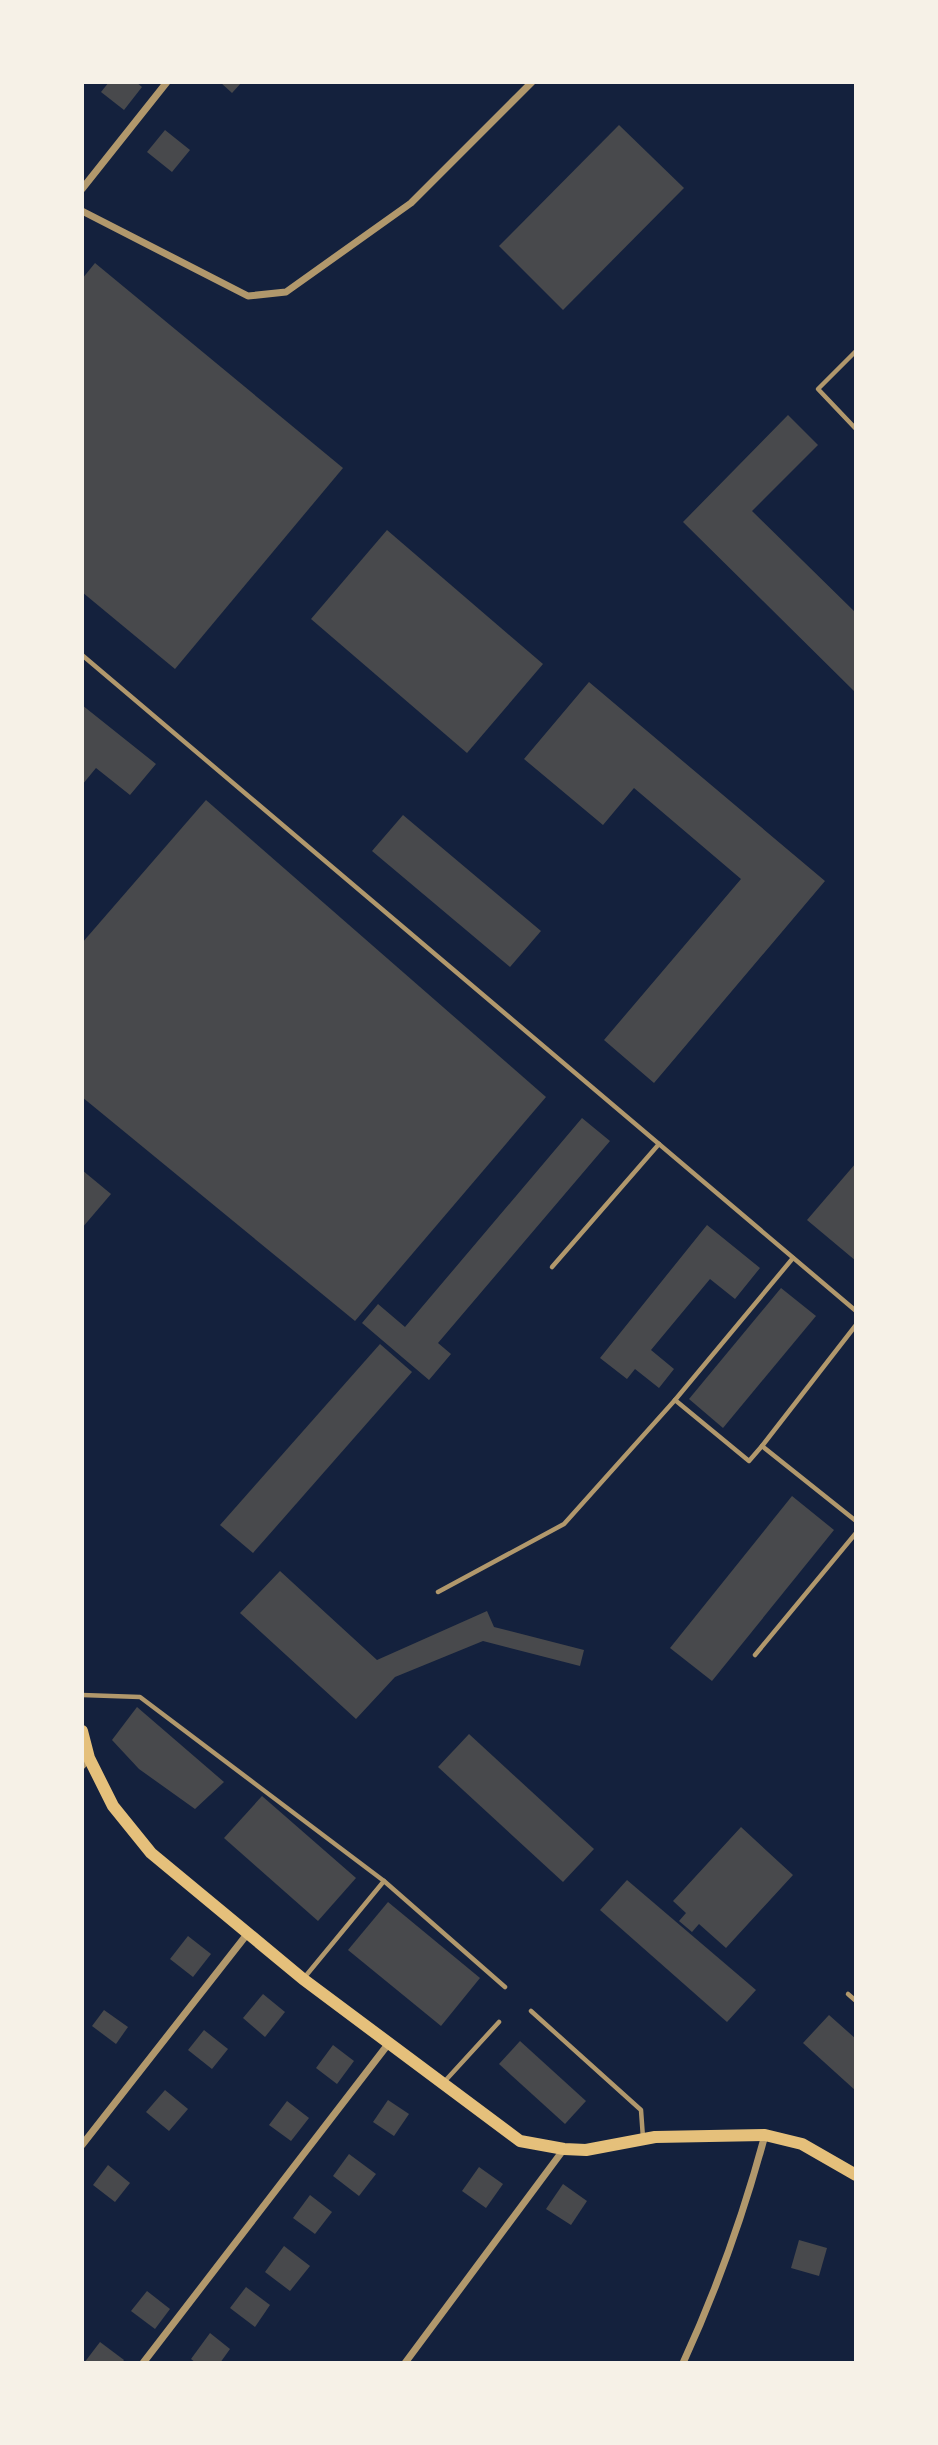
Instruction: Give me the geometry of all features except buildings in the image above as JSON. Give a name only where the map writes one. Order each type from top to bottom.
[{"type":"main road","points":[[82,1731],[86,1762],[113,1806],[151,1853],[303,1979],[520,2141],[586,2150],[643,2139],[765,2135],[802,2144],[856,2175]]},
{"type":"street","points":[[82,189],[167,82]]},
{"type":"street","points":[[82,211],[248,296],[286,292],[411,202],[532,82]]},
{"type":"street","points":[[82,2145],[248,1933]]},
{"type":"street","points":[[143,2363],[388,2043]]},
{"type":"street","points":[[682,2363],[710,2303],[765,2135]]},
{"type":"street","points":[[405,2363],[564,2149]]},
{"type":"lane","points":[[856,351],[818,389],[856,429]]},
{"type":"lane","points":[[82,655],[856,1311]]},
{"type":"lane","points":[[552,1267],[659,1144]]},
{"type":"lane","points":[[438,1592],[564,1524],[675,1400],[793,1258]]},
{"type":"lane","points":[[675,1400],[749,1461],[856,1325]]},
{"type":"lane","points":[[762,1446],[856,1521]]},
{"type":"lane","points":[[755,1655],[856,1532]]},
{"type":"lane","points":[[82,1695],[141,1697],[384,1881],[505,1986]]},
{"type":"lane","points":[[303,1979],[384,1881]]},
{"type":"lane","points":[[848,1994],[856,2001]]},
{"type":"lane","points":[[531,2011],[641,2110],[643,2139]]},
{"type":"lane","points":[[443,2084],[499,2022]]}]
